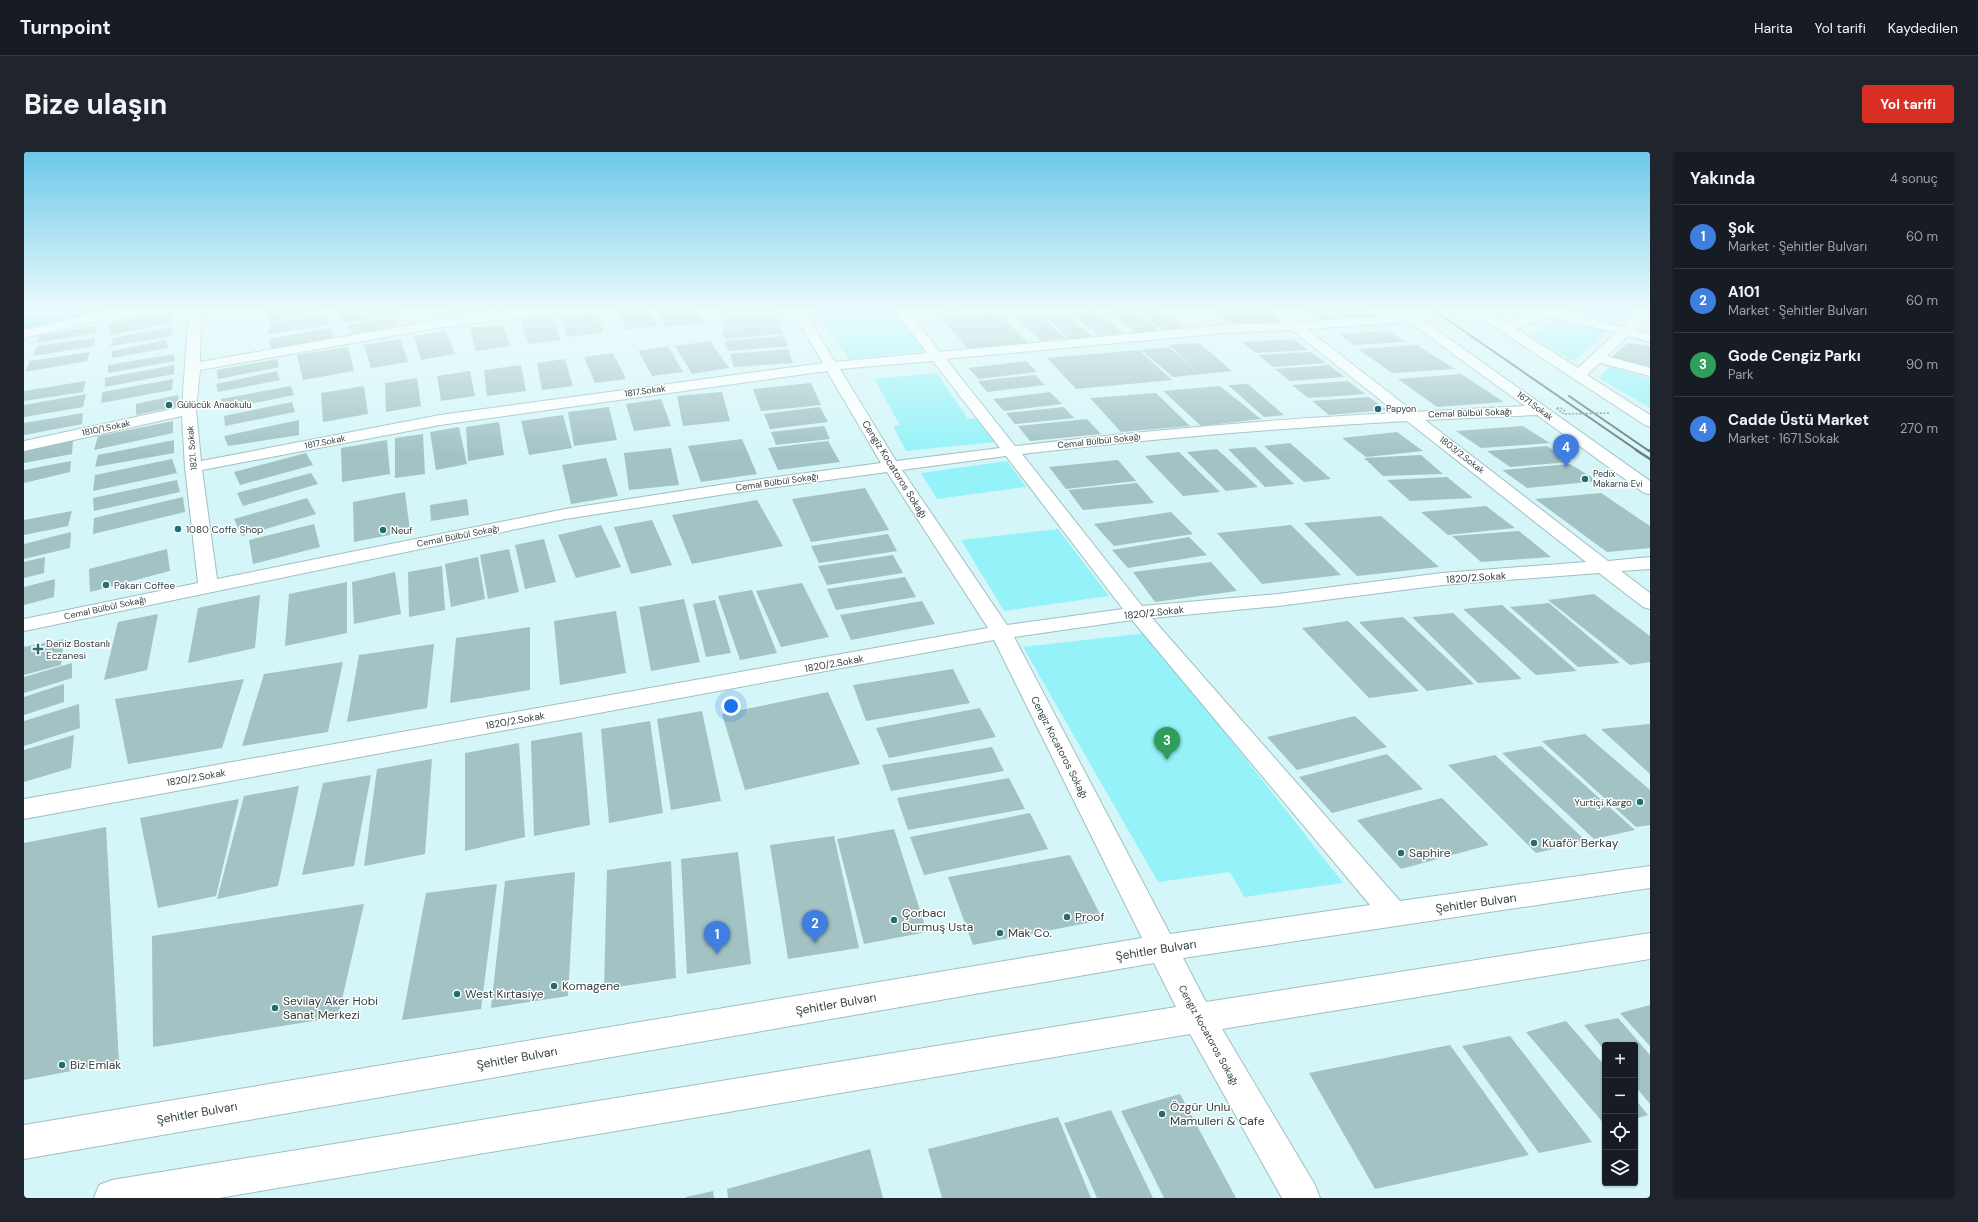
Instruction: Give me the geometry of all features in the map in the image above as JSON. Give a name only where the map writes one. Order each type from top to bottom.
[{"type":"street","name":"1821. Sokak","points":[[193,358],[188,410],[193,467],[208,586]]},
{"type":"street","points":[[193,367],[245,358]]},
{"type":"street","name":"Cengiz Kocatoros Sokağı","points":[[828,358],[891,466],[1001,632],[1198,1018],[1302,1198]]},
{"type":"street","name":"1817.Sokak","points":[[193,467],[440,420],[833,366],[911,358]]},
{"type":"street","points":[[940,358],[1010,451],[1137,613],[1395,915]]},
{"type":"street","name":"1803/2.Sokak","points":[[1339,358],[1650,602]]},
{"type":"street","name":"1671.Sokak","points":[[1467,358],[1650,490]]},
{"type":"street","points":[[1553,358],[1650,422]]},
{"type":"street","points":[[1579,375],[1598,358],[1650,372]]},
{"type":"street","name":"1810/1.Sokak","points":[[24,446],[188,410]]},
{"type":"street","name":"Cemal Bülbül Sokağı","points":[[24,625],[208,586],[565,514],[891,466],[1010,451],[1150,436],[1322,421],[1412,415],[1541,410]]},
{"type":"street","name":"1820/2.Sokak","points":[[24,808],[1001,632],[1137,613],[1278,600],[1442,579],[1650,563]]},
{"type":"street","name":"Şehitler Bulvarı","points":[[24,1142],[1163,948],[1650,877]]},
{"type":"street","points":[[112,1198],[1198,1018],[1650,946]]},
{"type":"path","points":[[1565,413],[1610,413]]},
{"type":"shaded area","points":[[1567,358],[1579,358],[1574,362]]},
{"type":"shaded area","points":[[1609,367],[1650,378],[1650,408],[1599,378]]},
{"type":"shaded area","points":[[937,373],[968,419],[977,418],[995,442],[906,451],[893,426],[900,425],[874,379]]},
{"type":"shaded area","points":[[1007,461],[1026,487],[937,499],[921,473]]},
{"type":"shaded area","points":[[1058,529],[1109,596],[1004,611],[961,540]]},
{"type":"shaded area","points":[[1147,633],[1343,883],[1244,897],[1230,872],[1158,882],[1023,647]]},
{"type":"building","points":[[51,358],[88,358],[87,361],[25,372],[30,361]]},
{"type":"building","points":[[151,358],[175,358],[175,361],[108,373],[108,365]]},
{"type":"building","points":[[298,358],[351,358],[354,371],[303,380]]},
{"type":"building","points":[[368,358],[407,358],[408,362],[371,368]]},
{"type":"building","points":[[420,358],[433,358],[421,360]]},
{"type":"building","points":[[584,358],[615,358],[626,379],[595,383]]},
{"type":"building","points":[[642,358],[675,358],[683,372],[652,376]]},
{"type":"building","points":[[682,358],[722,358],[729,368],[692,374]]},
{"type":"building","points":[[731,358],[791,358],[793,363],[734,367]]},
{"type":"building","points":[[1047,358],[1148,358],[1172,380],[1076,389]]},
{"type":"building","points":[[1150,358],[1182,358],[1195,369],[1183,358],[1216,358],[1232,371],[1173,377]]},
{"type":"building","points":[[1262,358],[1319,358],[1326,363],[1273,367]]},
{"type":"building","points":[[1370,358],[1437,358],[1455,369],[1392,373]]},
{"type":"building","points":[[1650,358],[1650,370],[1609,359]]},
{"type":"building","points":[[277,359],[279,367],[218,379],[217,370]]},
{"type":"building","points":[[565,359],[573,386],[542,390],[537,363]]},
{"type":"building","points":[[1026,361],[1037,372],[979,379],[968,368]]},
{"type":"building","points":[[174,365],[174,374],[105,387],[105,378]]},
{"type":"building","points":[[521,365],[526,391],[487,396],[484,370]]},
{"type":"building","points":[[1329,365],[1345,377],[1290,381],[1275,369]]},
{"type":"building","points":[[277,371],[280,380],[218,392],[216,384]]},
{"type":"building","points":[[470,371],[475,396],[441,401],[437,376]]},
{"type":"building","points":[[1461,374],[1504,402],[1437,407],[1398,379]]},
{"type":"building","points":[[1035,375],[1045,385],[987,392],[978,381]]},
{"type":"building","points":[[417,378],[421,406],[386,412],[385,383]]},
{"type":"building","points":[[173,379],[172,390],[101,403],[102,392]]},
{"type":"building","points":[[86,381],[83,392],[24,401],[24,391]]},
{"type":"building","points":[[1348,381],[1365,394],[1308,398],[1292,385]]},
{"type":"building","points":[[811,383],[821,405],[761,411],[753,389]]},
{"type":"building","points":[[1248,384],[1284,415],[1264,417],[1228,385]]},
{"type":"building","points":[[291,386],[294,395],[223,409],[221,399]]},
{"type":"building","points":[[364,386],[368,414],[323,422],[321,393]]},
{"type":"building","points":[[1220,386],[1261,419],[1201,426],[1163,391]]},
{"type":"building","points":[[722,392],[730,421],[683,426],[677,396]]},
{"type":"building","points":[[1050,392],[1062,404],[1004,411],[993,399]]},
{"type":"building","points":[[1156,393],[1190,426],[1121,432],[1090,398]]},
{"type":"building","points":[[86,394],[83,407],[24,417],[24,405]]},
{"type":"building","points":[[178,395],[179,406],[136,415],[136,404]]},
{"type":"building","points":[[1369,397],[1387,410],[1329,415],[1312,401]]},
{"type":"building","points":[[661,399],[671,426],[634,431],[626,404]]},
{"type":"building","points":[[292,402],[295,412],[225,426],[224,416]]},
{"type":"building","points":[[609,407],[617,440],[574,446],[568,412]]},
{"type":"building","points":[[820,407],[828,422],[770,429],[764,414]]},
{"type":"building","points":[[1064,407],[1074,418],[1015,424],[1006,413]]},
{"type":"building","points":[[83,413],[82,424],[24,435],[24,423]]},
{"type":"building","points":[[563,415],[572,448],[529,455],[521,421]]},
{"type":"building","points":[[1087,419],[1101,434],[1030,441],[1018,426]]},
{"type":"building","points":[[299,420],[299,435],[228,446],[224,436]]},
{"type":"building","points":[[173,421],[173,433],[94,450],[98,436]]},
{"type":"building","points":[[499,422],[504,455],[468,461],[466,427]]},
{"type":"building","points":[[824,426],[830,439],[776,445],[771,432]]},
{"type":"building","points":[[1523,426],[1550,443],[1481,448],[1456,431]]},
{"type":"building","points":[[459,427],[467,464],[436,470],[430,432]]},
{"type":"building","points":[[1397,432],[1423,451],[1366,457],[1342,438]]},
{"type":"building","points":[[423,434],[425,474],[395,478],[395,438]]},
{"type":"building","points":[[742,439],[757,474],[701,482],[688,446]]},
{"type":"building","points":[[73,440],[72,454],[24,463],[24,450]]},
{"type":"building","points":[[174,440],[174,453],[95,467],[98,455]]},
{"type":"building","points":[[387,440],[390,474],[342,482],[341,448]]},
{"type":"building","points":[[828,441],[840,462],[778,470],[768,448]]},
{"type":"building","points":[[1290,443],[1331,479],[1304,482],[1264,446]]},
{"type":"building","points":[[1547,446],[1571,462],[1510,467],[1487,451]]},
{"type":"building","points":[[1255,447],[1294,484],[1265,487],[1228,449]]},
{"type":"building","points":[[671,448],[679,485],[629,490],[624,453]]},
{"type":"building","points":[[1217,449],[1258,487],[1226,491],[1187,452]]},
{"type":"building","points":[[1179,452],[1220,492],[1183,496],[1145,456]]},
{"type":"building","points":[[306,453],[313,465],[240,485],[234,472]]},
{"type":"building","points":[[1421,455],[1443,474],[1383,476],[1364,458]]},
{"type":"building","points":[[606,458],[618,496],[571,504],[562,465]]},
{"type":"building","points":[[172,459],[177,473],[93,491],[95,475]]},
{"type":"building","points":[[1118,460],[1136,481],[1066,489],[1049,467]]},
{"type":"building","points":[[71,461],[70,472],[24,483],[24,470]]},
{"type":"building","points":[[1570,464],[1598,481],[1527,488],[1502,470]]},
{"type":"building","points":[[311,473],[318,484],[243,506],[237,493]]},
{"type":"building","points":[[1447,477],[1473,498],[1410,501],[1387,480]]},
{"type":"building","points":[[177,480],[180,492],[94,511],[93,498]]},
{"type":"building","points":[[1137,483],[1154,503],[1083,510],[1068,490]]},
{"type":"building","points":[[865,488],[889,530],[811,542],[792,499]]},
{"type":"building","points":[[405,492],[410,531],[354,542],[353,502]]},
{"type":"building","points":[[1601,493],[1650,526],[1650,548],[1607,552],[1535,499]]},
{"type":"building","points":[[183,497],[185,512],[93,534],[94,518]]},
{"type":"building","points":[[307,498],[316,514],[242,536],[234,519]]},
{"type":"building","points":[[467,499],[469,515],[431,521],[430,505]]},
{"type":"building","points":[[757,500],[783,546],[692,564],[672,515]]},
{"type":"building","points":[[1486,506],[1515,528],[1448,535],[1421,512]]},
{"type":"building","points":[[72,511],[68,526],[24,535],[24,520]]},
{"type":"building","points":[[1171,512],[1193,534],[1114,546],[1094,524]]},
{"type":"building","points":[[1381,516],[1439,567],[1357,576],[1304,523]]},
{"type":"building","points":[[652,520],[672,565],[631,574],[614,527]]},
{"type":"building","points":[[314,524],[320,547],[253,564],[249,540]]},
{"type":"building","points":[[601,525],[621,567],[576,578],[558,535]]},
{"type":"building","points":[[1291,525],[1341,575],[1262,584],[1217,533]]},
{"type":"building","points":[[1519,531],[1551,557],[1481,562],[1452,536]]},
{"type":"building","points":[[71,532],[70,548],[24,559],[24,544]]},
{"type":"building","points":[[888,534],[897,551],[819,563],[811,546]]},
{"type":"building","points":[[1189,537],[1207,555],[1128,568],[1112,550]]},
{"type":"building","points":[[544,539],[556,582],[525,589],[515,545]]},
{"type":"building","points":[[167,549],[170,571],[90,592],[89,569]]},
{"type":"building","points":[[509,549],[519,592],[488,599],[480,555]]},
{"type":"building","points":[[893,555],[903,573],[827,585],[818,566]]},
{"type":"building","points":[[45,557],[44,573],[24,578],[24,562]]},
{"type":"building","points":[[478,557],[485,599],[451,607],[445,564]]},
{"type":"building","points":[[1211,562],[1237,591],[1155,602],[1133,572]]},
{"type":"building","points":[[442,566],[445,610],[409,617],[408,572]]},
{"type":"building","points":[[395,572],[401,614],[354,624],[352,582]]},
{"type":"building","points":[[905,577],[916,597],[836,610],[827,589]]},
{"type":"building","points":[[55,579],[54,597],[24,605],[24,587]]},
{"type":"building","points":[[347,582],[347,633],[285,646],[289,594]]},
{"type":"building","points":[[802,583],[829,637],[781,647],[756,591]]},
{"type":"building","points":[[752,590],[777,653],[740,660],[718,596]]},
{"type":"building","points":[[1594,594],[1650,636],[1650,662],[1630,665],[1548,600]]},
{"type":"building","points":[[260,595],[255,648],[188,663],[198,608]]},
{"type":"building","points":[[684,599],[700,662],[651,671],[639,607]]},
{"type":"building","points":[[715,600],[731,653],[706,657],[693,604]]},
{"type":"building","points":[[922,601],[935,624],[851,640],[840,615]]},
{"type":"building","points":[[1549,603],[1620,663],[1578,667],[1510,607]]},
{"type":"building","points":[[1502,605],[1577,671],[1536,675],[1463,609]]},
{"type":"building","points":[[616,611],[626,673],[560,685],[554,621]]},
{"type":"building","points":[[1453,613],[1522,679],[1478,683],[1412,617]]},
{"type":"building","points":[[158,614],[147,670],[104,680],[118,622]]},
{"type":"building","points":[[1403,617],[1474,684],[1427,691],[1359,622]]},
{"type":"building","points":[[1348,621],[1419,691],[1369,698],[1302,628]]},
{"type":"building","points":[[530,627],[530,690],[450,703],[456,638]]},
{"type":"building","points":[[64,639],[61,665],[24,675],[24,647]]},
{"type":"building","points":[[434,644],[427,708],[347,722],[359,655]]},
{"type":"building","points":[[343,662],[328,732],[242,746],[264,674]]},
{"type":"building","points":[[72,663],[72,678],[24,693],[24,677]]},
{"type":"building","points":[[953,669],[970,703],[866,721],[853,685]]},
{"type":"building","points":[[244,679],[222,748],[128,764],[115,699]]},
{"type":"building","points":[[64,684],[64,702],[24,715],[24,697]]},
{"type":"building","points":[[828,692],[860,764],[745,790],[722,714]]},
{"type":"building","points":[[79,704],[80,728],[24,746],[24,721]]},
{"type":"building","points":[[980,708],[996,737],[889,758],[876,728]]},
{"type":"building","points":[[702,711],[721,801],[671,810],[657,719]]},
{"type":"building","points":[[1355,716],[1387,747],[1297,770],[1267,737]]},
{"type":"building","points":[[650,721],[663,813],[609,823],[601,729]]},
{"type":"building","points":[[1650,725],[1650,774],[1601,729]]},
{"type":"building","points":[[582,732],[590,825],[534,836],[531,741]]},
{"type":"building","points":[[1585,734],[1650,790],[1650,825],[1636,827],[1542,741]]},
{"type":"building","points":[[74,735],[71,768],[24,782],[24,750]]},
{"type":"building","points":[[519,743],[525,837],[465,851],[465,753]]},
{"type":"building","points":[[1541,746],[1635,830],[1594,839],[1502,753]]},
{"type":"building","points":[[992,747],[1004,771],[891,791],[882,765]]},
{"type":"building","points":[[1387,754],[1423,789],[1332,813],[1299,777]]},
{"type":"building","points":[[1495,755],[1586,841],[1536,853],[1448,765]]},
{"type":"building","points":[[432,759],[425,854],[364,866],[377,769]]},
{"type":"building","points":[[371,775],[354,866],[302,875],[323,783]]},
{"type":"building","points":[[1009,778],[1025,809],[908,830],[897,798]]},
{"type":"building","points":[[299,786],[278,886],[217,899],[244,796]]},
{"type":"building","points":[[1442,798],[1489,845],[1401,869],[1357,820]]},
{"type":"building","points":[[239,799],[216,896],[158,908],[140,818]]},
{"type":"building","points":[[1030,813],[1048,849],[924,875],[910,837]]},
{"type":"building","points":[[106,827],[119,1062],[24,1080],[24,843]]},
{"type":"building","points":[[894,829],[927,932],[864,944],[837,839]]},
{"type":"building","points":[[834,836],[859,948],[788,959],[770,845]]},
{"type":"building","points":[[738,852],[751,964],[687,974],[681,859]]},
{"type":"building","points":[[1070,855],[1103,920],[973,945],[948,877]]},
{"type":"building","points":[[671,861],[676,978],[604,989],[607,870]]},
{"type":"building","points":[[575,872],[568,996],[491,1008],[505,881]]},
{"type":"building","points":[[497,884],[481,1009],[402,1020],[426,893]]},
{"type":"building","points":[[364,904],[338,1017],[153,1047],[152,936]]},
{"type":"building","points":[[1650,1005],[1650,1046],[1620,1013]]},
{"type":"building","points":[[1618,1018],[1650,1055],[1650,1104],[1638,1090],[1638,1042],[1602,1042],[1602,1047],[1584,1025]]},
{"type":"building","points":[[1566,1021],[1602,1063],[1602,1121],[1526,1032]]},
{"type":"building","points":[[1510,1036],[1592,1142],[1539,1153],[1462,1046]]},
{"type":"building","points":[[1450,1045],[1529,1155],[1375,1189],[1309,1073]]},
{"type":"building","points":[[1180,1094],[1236,1198],[1164,1198],[1121,1111]]},
{"type":"building","points":[[1638,1103],[1648,1115],[1638,1118]]},
{"type":"building","points":[[1111,1110],[1153,1198],[1097,1198],[1064,1123]]},
{"type":"building","points":[[1058,1117],[1091,1198],[942,1198],[928,1149]]},
{"type":"building","points":[[870,1149],[883,1198],[728,1198],[727,1189]]},
{"type":"building","points":[[713,1191],[714,1198],[686,1198],[686,1197]]},
{"type":"railway","points":[[1503,358],[1638,451]]},
{"type":"railway","points":[[1569,396],[1649,451]]},
{"type":"railway","points":[[1636,450],[1650,459]]},
{"type":"place","name":"Gülücük Anaokulu","points":[[169,405]]},
{"type":"place","name":"Papyon","points":[[1378,409]]},
{"type":"place","name":"Cadde Üstü Market","points":[[1566,467]]},
{"type":"place","name":"Pedix Makarna Evi","points":[[1585,479]]},
{"type":"place","name":"1080 Coffe Shop","points":[[178,529]]},
{"type":"place","name":"Neuf","points":[[383,530]]},
{"type":"place","name":"Pakari Coffee","points":[[106,585]]},
{"type":"place","name":"Deniz Bostanlı Eczanesi","points":[[38,649]]},
{"type":"place","name":"Gode Cengiz Parkı","points":[[1167,760]]},
{"type":"place","name":"Yurtiçi Kargo","points":[[1640,802]]},
{"type":"place","name":"Kuaför Berkay","points":[[1534,843]]},
{"type":"place","name":"Saphire","points":[[1401,853]]},
{"type":"place","name":"Proof","points":[[1067,917]]},
{"type":"place","name":"Çorbacı Durmuş Usta","points":[[894,920]]},
{"type":"place","name":"Mak Co.","points":[[1000,933]]},
{"type":"place","name":"A101","points":[[815,943]]},
{"type":"place","name":"Şok","points":[[717,954]]},
{"type":"place","name":"Komagene","points":[[554,986]]},
{"type":"place","name":"West Kırtasiye","points":[[457,994]]},
{"type":"place","name":"Sevilay Aker Hobi Sanat Merkezi","points":[[275,1008]]},
{"type":"place","name":"Biz Emlak","points":[[62,1065]]},
{"type":"place","name":"Özgür Unlu Mamulleri & Cafe","points":[[1162,1114]]}]
